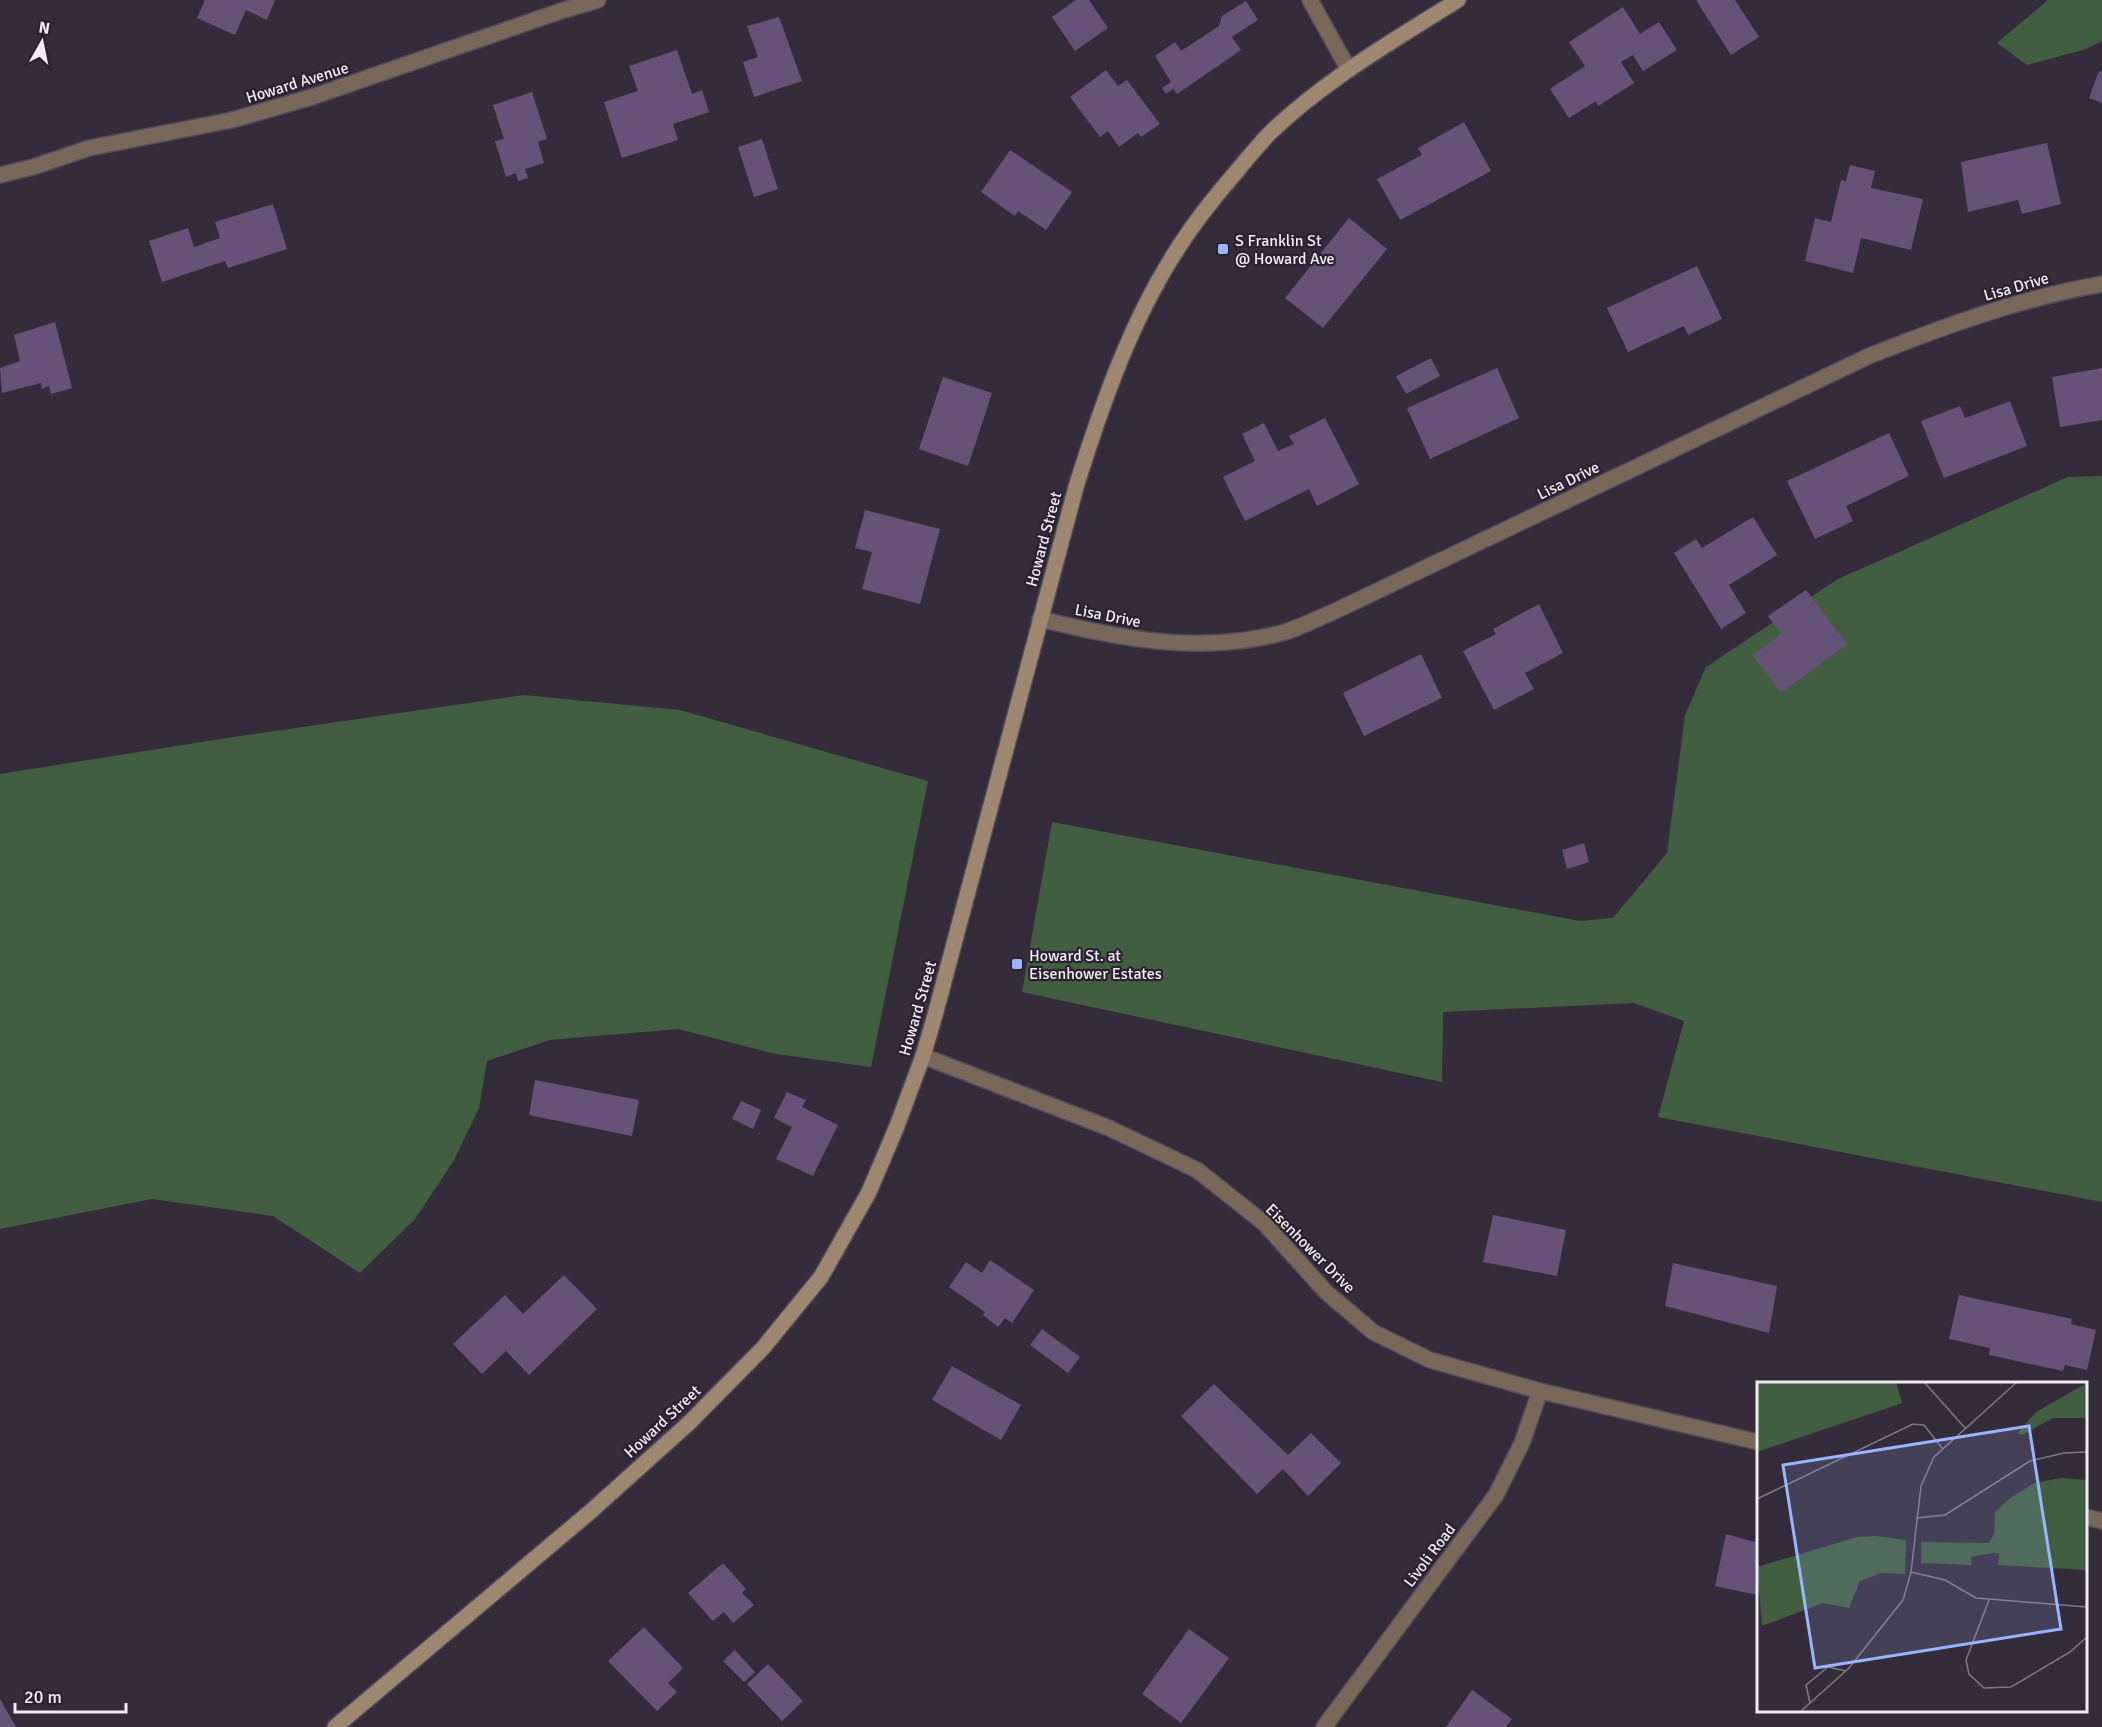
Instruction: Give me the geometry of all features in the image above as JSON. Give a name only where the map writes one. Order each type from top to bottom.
[{"type":"main road","name":"Howard Street","points":[[335,1727],[590,1512],[689,1423],[763,1347],[821,1277],[869,1192],[923,1056],[1076,487],[1096,423],[1120,359],[1149,297],[1183,239],[1205,209],[1269,134],[1349,70],[1458,0]]},
{"type":"street","name":"Howard Avenue","points":[[0,175],[33,167],[88,148],[232,120],[312,97],[598,0]]},
{"type":"street","points":[[1310,0],[1349,70]]},
{"type":"street","name":"Lisa Drive","points":[[1040,619],[1092,632],[1196,645],[1243,641],[1286,632],[1331,613],[1869,356],[1958,321],[2062,291],[2102,284]]},
{"type":"street","name":"Eisenhower Drive","points":[[923,1056],[1109,1128],[1197,1170],[1264,1223],[1326,1292],[1373,1332],[1430,1360],[1540,1391],[1757,1442]]},
{"type":"street","name":"Livoli Road","points":[[1324,1727],[1496,1495],[1522,1443],[1540,1391]]},
{"type":"street","points":[[2087,1517],[2102,1521]]},
{"type":"green space","points":[[2048,0],[2102,0],[2102,41],[2086,49],[2027,65],[1997,43]]},
{"type":"green space","points":[[2102,476],[2102,1202],[1658,1117],[1684,1021],[1634,1003],[1443,1012],[1442,1082],[1022,992],[1052,822],[1580,921],[1613,918],[1667,853],[1685,715],[1706,667],[1838,579],[2068,477]]},
{"type":"green space","points":[[523,695],[680,710],[928,781],[871,1067],[776,1054],[678,1029],[550,1040],[487,1061],[479,1108],[453,1162],[415,1219],[360,1273],[273,1216],[152,1199],[0,1229],[0,774]]},
{"type":"building","points":[[205,0],[275,0],[267,20],[246,10],[235,35],[197,18]]},
{"type":"building","points":[[1076,0],[1089,0],[1108,28],[1075,51],[1052,17]]},
{"type":"building","points":[[1696,0],[1735,0],[1759,37],[1731,55]]},
{"type":"building","points":[[1246,1],[1258,20],[1232,37],[1241,50],[1177,94],[1173,89],[1166,94],[1162,88],[1171,82],[1155,56],[1175,42],[1181,51],[1219,26],[1222,16]]},
{"type":"building","points":[[1623,7],[1640,34],[1659,22],[1677,50],[1643,71],[1633,55],[1621,62],[1634,83],[1598,106],[1596,101],[1569,118],[1550,89],[1585,66],[1569,42]]},
{"type":"building","points":[[779,17],[802,81],[754,97],[743,62],[758,57],[747,26]]},
{"type":"building","points":[[677,50],[692,94],[702,90],[709,112],[673,124],[678,140],[622,158],[604,102],[638,91],[629,66]]},
{"type":"building","points":[[1106,70],[1118,86],[1127,80],[1160,124],[1141,137],[1138,133],[1119,147],[1108,131],[1100,137],[1070,97]]},
{"type":"building","points":[[2099,71],[2102,72],[2102,103],[2089,98]]},
{"type":"building","points":[[532,92],[547,139],[538,142],[544,163],[525,169],[528,178],[518,181],[516,173],[506,177],[495,141],[504,139],[493,105]]},
{"type":"building","points":[[1464,122],[1491,171],[1400,220],[1377,179],[1422,155],[1418,148]]},
{"type":"building","points":[[762,139],[778,189],[754,197],[738,147]]},
{"type":"building","points":[[2047,143],[2061,204],[2022,214],[2018,200],[1968,212],[1961,162]]},
{"type":"building","points":[[1010,150],[1072,192],[1046,230],[1018,211],[1015,216],[981,192]]},
{"type":"building","points":[[1850,165],[1875,171],[1871,188],[1923,199],[1911,250],[1861,238],[1853,273],[1805,261],[1815,218],[1831,222],[1841,180],[1846,181]]},
{"type":"building","points":[[273,204],[287,249],[228,268],[225,261],[162,282],[149,241],[188,228],[194,247],[220,238],[215,222]]},
{"type":"building","points":[[1349,218],[1387,249],[1323,328],[1285,298]]},
{"type":"building","points":[[1697,266],[1722,319],[1688,335],[1684,326],[1628,352],[1607,308]]},
{"type":"building","points":[[55,322],[72,388],[51,394],[49,386],[42,389],[41,383],[2,393],[0,368],[20,361],[14,335]]},
{"type":"building","points":[[1431,358],[1440,376],[1406,394],[1396,376]]},
{"type":"building","points":[[1497,368],[1519,418],[1430,459],[1407,408]]},
{"type":"building","points":[[2102,368],[2102,420],[2060,427],[2052,377]]},
{"type":"building","points":[[943,377],[992,393],[968,466],[919,449]]},
{"type":"building","points":[[2010,401],[2027,446],[1944,478],[1921,421],[1960,406],[1965,418]]},
{"type":"building","points":[[1325,418],[1359,484],[1317,506],[1309,489],[1245,521],[1223,477],[1255,461],[1242,434],[1264,423],[1278,451],[1294,444],[1289,436]]},
{"type":"building","points":[[1889,433],[1909,476],[1846,506],[1853,521],[1815,539],[1787,481]]},
{"type":"building","points":[[865,510],[940,529],[920,604],[862,589],[872,552],[855,548]]},
{"type":"building","points":[[1753,517],[1777,555],[1729,585],[1746,613],[1721,629],[1674,553],[1696,539],[1702,548]]},
{"type":"building","points":[[1806,590],[1847,644],[1781,693],[1753,655],[1781,634],[1768,616]]},
{"type":"building","points":[[1539,604],[1563,653],[1525,673],[1534,689],[1494,710],[1463,651],[1496,634],[1493,629]]},
{"type":"building","points":[[1421,654],[1442,698],[1364,736],[1343,693]]},
{"type":"building","points":[[1584,843],[1589,862],[1567,869],[1562,850]]},
{"type":"building","points":[[535,1080],[639,1100],[632,1136],[529,1115]]},
{"type":"building","points":[[787,1092],[806,1100],[802,1107],[838,1125],[813,1176],[776,1159],[792,1127],[774,1118]]},
{"type":"building","points":[[741,1101],[761,1110],[753,1129],[732,1119]]},
{"type":"building","points":[[1493,1215],[1566,1230],[1557,1276],[1483,1262]]},
{"type":"building","points":[[990,1260],[1034,1290],[1012,1323],[1005,1318],[998,1327],[983,1315],[985,1312],[949,1287],[966,1262],[982,1273]]},
{"type":"building","points":[[1673,1263],[1777,1286],[1769,1333],[1665,1306]]},
{"type":"building","points":[[564,1275],[597,1309],[529,1375],[506,1351],[482,1374],[453,1344],[505,1295],[523,1314]]},
{"type":"building","points":[[1959,1295],[2072,1319],[2071,1324],[2096,1330],[2087,1370],[2065,1365],[2063,1371],[1989,1355],[1990,1348],[1949,1339]]},
{"type":"building","points":[[1042,1329],[1080,1357],[1068,1373],[1030,1345]]},
{"type":"building","points":[[952,1366],[1021,1405],[1001,1440],[932,1400]]},
{"type":"building","points":[[1214,1384],[1288,1455],[1311,1433],[1341,1463],[1308,1496],[1283,1469],[1257,1494],[1181,1416]]},
{"type":"building","points":[[1726,1534],[1757,1543],[1757,1595],[1715,1586]]},
{"type":"building","points":[[723,1563],[746,1589],[742,1593],[754,1605],[733,1623],[724,1612],[713,1621],[688,1593]]},
{"type":"building","points":[[644,1627],[683,1668],[668,1683],[677,1692],[657,1711],[608,1661]]},
{"type":"building","points":[[1189,1629],[1229,1658],[1181,1723],[1142,1694]]},
{"type":"building","points":[[735,1650],[755,1672],[744,1682],[723,1661]]},
{"type":"building","points":[[768,1664],[803,1701],[782,1721],[747,1684]]},
{"type":"building","points":[[1472,1690],[1512,1719],[1506,1727],[1446,1727]]},
{"type":"building","points":[[0,1699],[16,1727],[0,1727]]},
{"type":"place","name":"S Franklin St @ Howard Ave","points":[[1223,249]]},
{"type":"place","name":"Howard St. at Eisenhower Estates","points":[[1017,964]]}]
